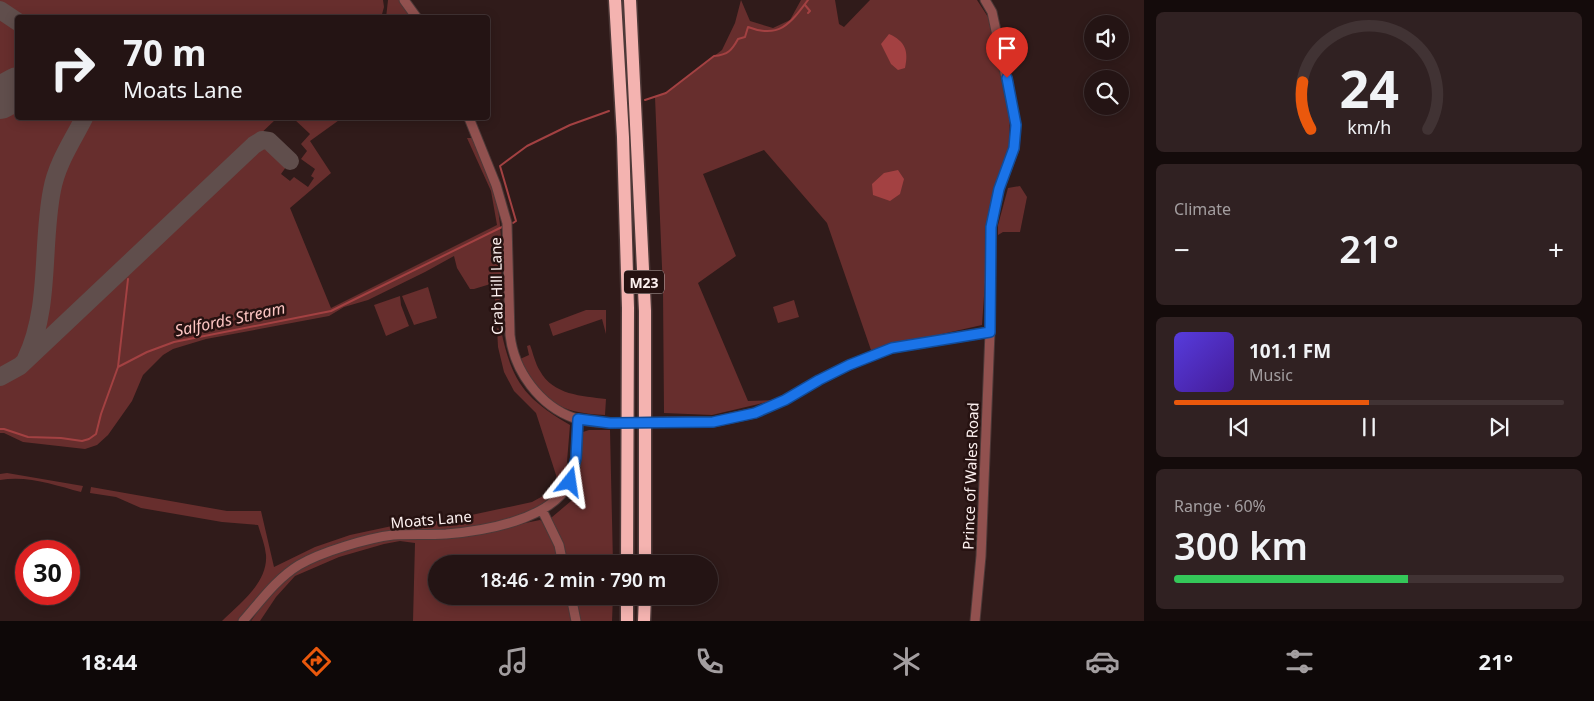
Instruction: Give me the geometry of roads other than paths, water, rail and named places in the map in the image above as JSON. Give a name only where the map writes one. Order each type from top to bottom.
[{"type":"highway","name":"M23","points":[[615,0],[623,137],[628,308],[628,555]]},
{"type":"highway","name":"M23","points":[[630,0],[645,311],[645,555]]},
{"type":"highway","points":[[627,605],[627,621]]},
{"type":"highway","points":[[644,605],[644,621]]},
{"type":"street","points":[[404,0],[414,15]]},
{"type":"street","name":"Prince of Wales Road","points":[[975,621],[981,556],[990,332],[991,227],[999,189],[1014,148],[1016,125],[992,12],[985,0]]},
{"type":"street","name":"Crab Hill Lane","points":[[470,120],[488,164],[507,223],[510,335],[516,360],[524,377],[542,398],[560,411],[578,419],[610,423],[713,422],[755,413],[785,400],[849,365],[892,348],[990,332]]},
{"type":"street","name":"Moats Lane","points":[[243,621],[285,575],[323,554],[391,536],[454,533],[498,525],[529,516],[553,504],[572,478],[577,454],[578,419]]},
{"type":"street","points":[[542,510],[560,555]]},
{"type":"street","points":[[573,605],[576,621]]},
{"type":"waterway","name":"Salfords Stream","points":[[645,100],[666,93],[714,56],[729,51],[738,39],[745,37],[748,27],[768,31],[783,27],[808,0]]},
{"type":"waterway","points":[[805,5],[810,11],[808,13]]},
{"type":"waterway","name":"Salfords Stream","points":[[513,223],[516,221],[500,166],[527,146],[570,125],[609,111]]},
{"type":"waterway","name":"Salfords Stream","points":[[118,367],[147,352],[174,342],[331,311],[502,227]]},
{"type":"waterway","name":"Salfords Stream","points":[[0,429],[28,437],[82,441],[96,434],[118,367],[128,279]]},
{"type":"waterway","points":[[194,328],[196,336]]}]
